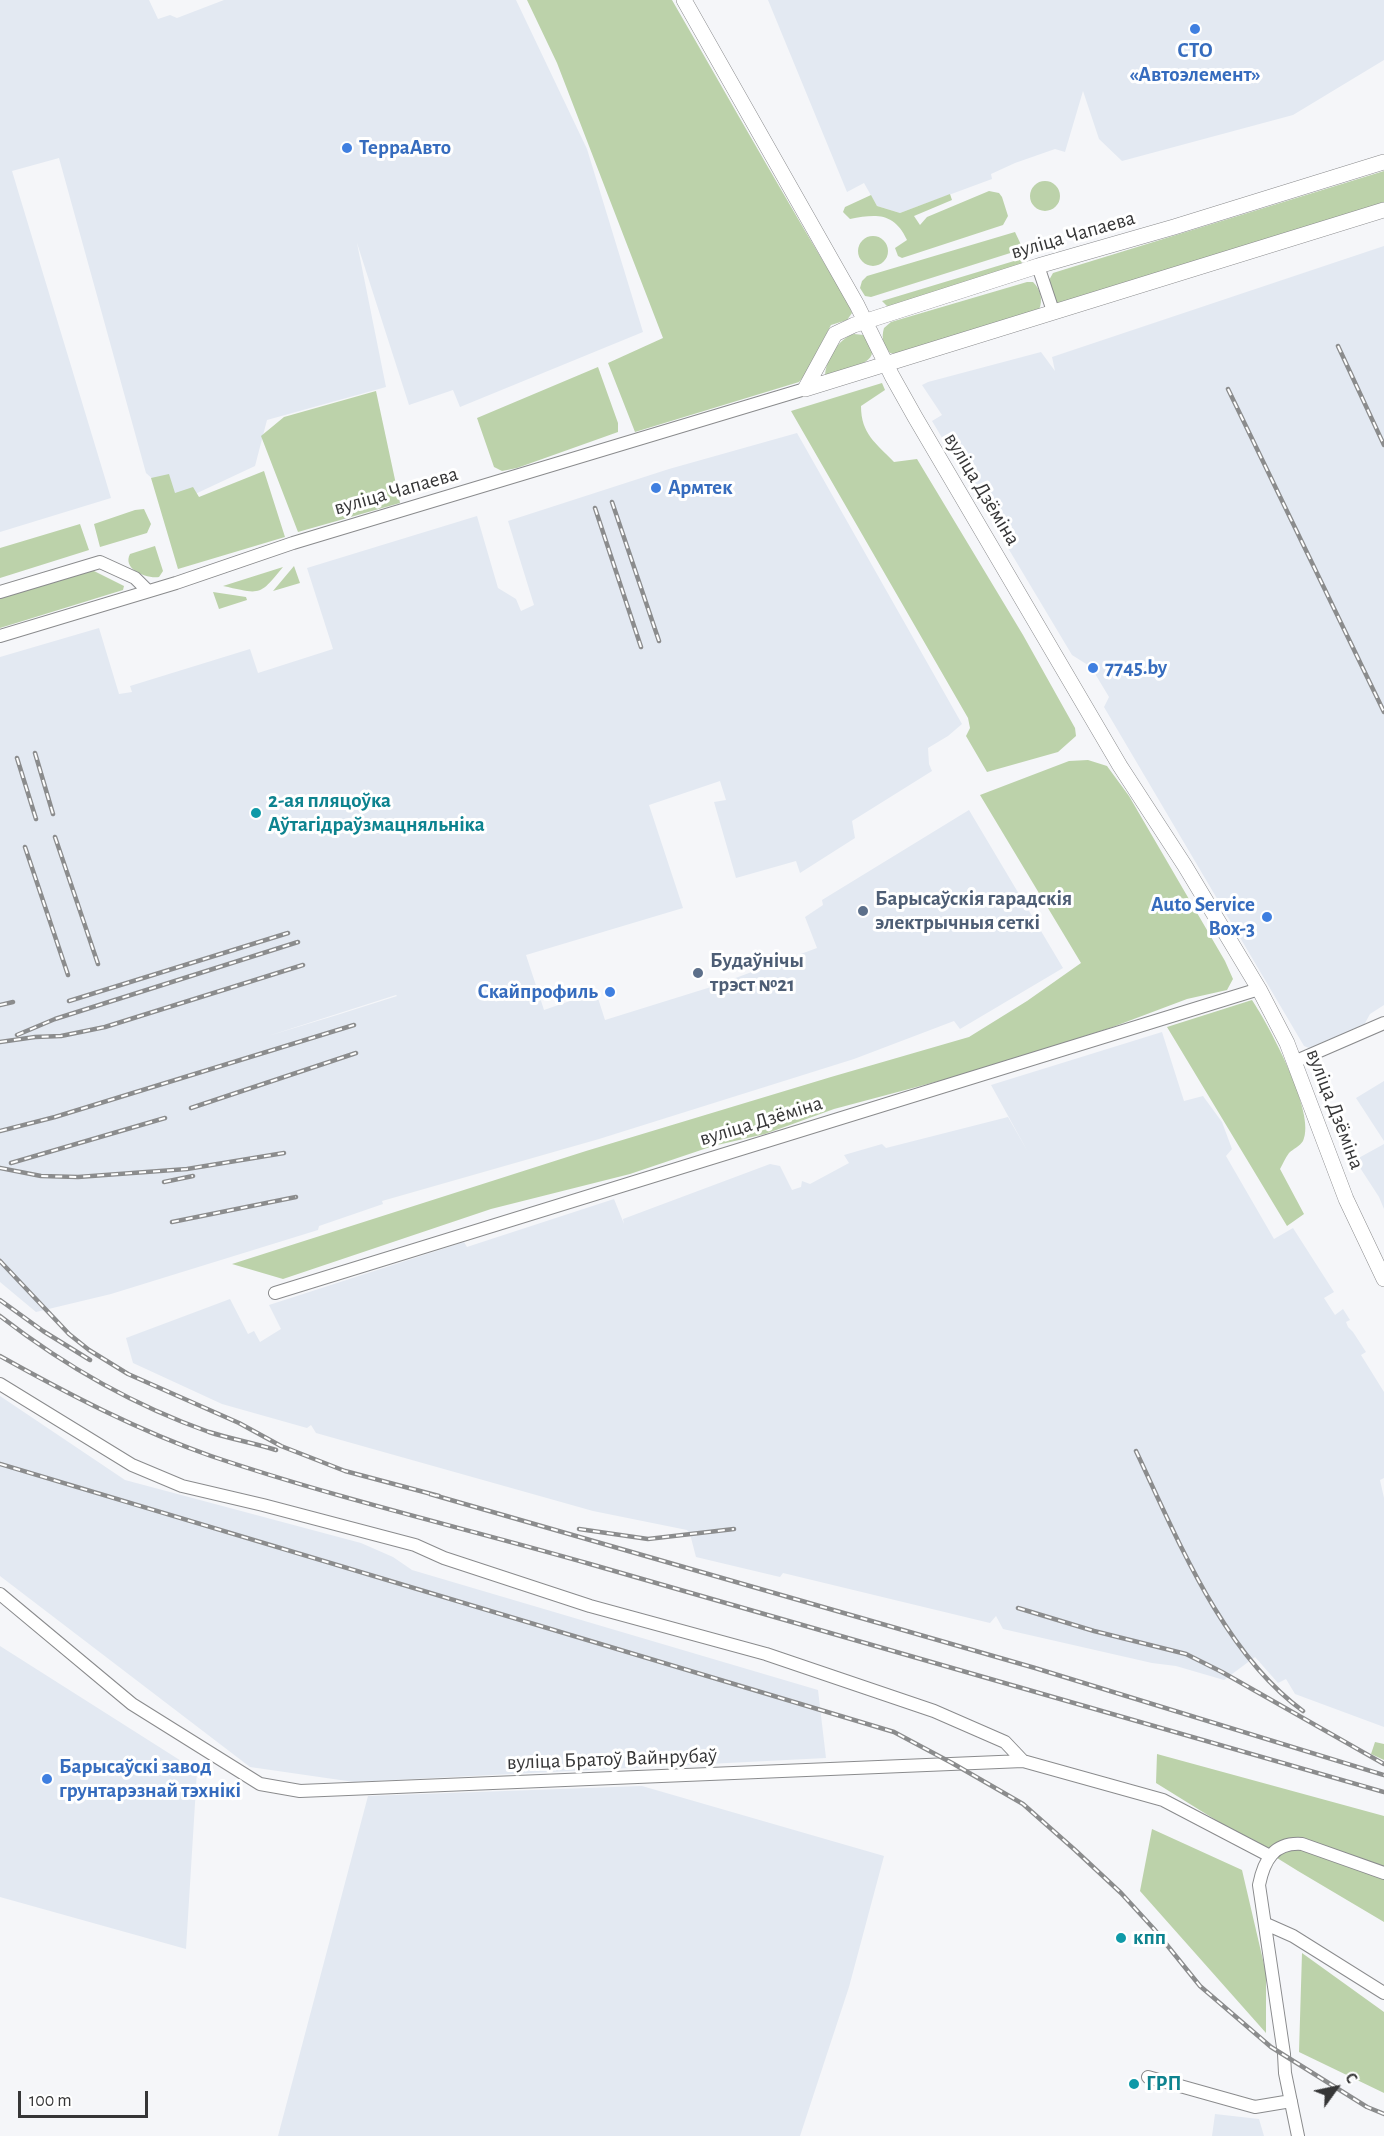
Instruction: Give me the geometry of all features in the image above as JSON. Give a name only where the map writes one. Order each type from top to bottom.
[{"type":"main road","name":"вуліца Дзёміна","points":[[684,0],[866,321],[915,417],[1120,766],[1185,866],[1259,989],[1287,1043],[1346,1199],[1384,1278]]},
{"type":"main road","name":"вуліца Чапаева","points":[[805,389],[835,334],[866,321],[1038,266],[1384,162]]},
{"type":"main road","name":"вуліца Чапаева","points":[[805,389],[1384,210]]},
{"type":"street","points":[[1038,266],[1053,312]]},
{"type":"street","name":"вуліца Чапаева","points":[[0,636],[176,583],[293,543],[805,389]]},
{"type":"street","points":[[0,592],[100,562],[135,578],[147,590]]},
{"type":"street","name":"вуліца Дзёміна","points":[[275,1293],[1259,989]]},
{"type":"street","points":[[1294,1062],[1384,1023]]},
{"type":"street","points":[[0,1384],[132,1465],[182,1486],[415,1545],[444,1558],[590,1606],[766,1654],[934,1711],[1005,1742],[1023,1761]]},
{"type":"street","name":"вуліца Братоў Вайнрубаў","points":[[0,1594],[132,1704],[260,1784],[300,1791],[1023,1761],[1163,1800],[1270,1856]]},
{"type":"street","points":[[1298,2136],[1285,2073],[1259,1884],[1263,1867],[1278,1849],[1292,1843],[1302,1844],[1384,1874]]},
{"type":"street","points":[[1266,1924],[1293,1936],[1384,1993]]},
{"type":"street","points":[[1148,2077],[1255,2107],[1291,2101]]},
{"type":"shaded area","points":[[0,0],[149,0],[158,19],[170,15],[177,18],[224,0],[516,0],[587,149],[643,332],[460,407],[453,390],[409,405],[357,243],[386,387],[267,420],[255,466],[178,502],[146,473],[59,158],[12,171],[111,498],[0,532]]},
{"type":"shaded area","points":[[768,0],[1384,0],[1384,60],[1293,115],[1122,161],[1099,139],[1083,91],[1065,152],[1055,149],[1015,163],[991,174],[992,179],[900,213],[877,206],[864,183],[847,192]]},
{"type":"shaded area","points":[[1384,246],[1384,1005],[1370,1014],[1364,1025],[1309,1048],[1304,1046],[1104,707],[1109,697],[1091,667],[1072,655],[932,421],[942,415],[922,385],[1041,352],[1055,371],[1052,357]]},
{"type":"shaded area","points":[[797,433],[962,724],[928,748],[932,771],[852,821],[855,838],[800,873],[796,861],[736,878],[714,802],[726,800],[720,781],[649,805],[683,908],[526,955],[544,1010],[596,992],[605,1020],[711,987],[817,948],[805,917],[823,905],[822,900],[969,810],[1063,968],[960,1029],[954,1021],[854,1059],[599,1139],[382,1201],[383,1204],[319,1226],[318,1230],[111,1294],[36,1312],[0,1282],[0,657],[99,628],[119,694],[132,692],[130,686],[250,649],[258,673],[333,649],[307,568],[477,516],[498,588],[516,599],[521,611],[534,605],[508,521],[669,469]],"holes":[[[396,995],[397,996],[268,1036]]]},
{"type":"shaded area","points":[[1162,1032],[1184,1101],[1203,1096],[1222,1122],[1232,1149],[1226,1156],[1274,1239],[1293,1228],[1334,1292],[1324,1298],[1335,1315],[1343,1309],[1350,1320],[1346,1322],[1348,1327],[1366,1352],[1361,1355],[1384,1392],[1384,1478],[1380,1480],[1384,1498],[1384,1727],[1295,1694],[1286,1679],[1278,1683],[1255,1657],[1224,1680],[1176,1666],[1152,1663],[1003,1629],[996,1616],[990,1623],[783,1573],[780,1577],[696,1557],[687,1530],[593,1511],[316,1433],[311,1425],[307,1428],[222,1404],[133,1363],[126,1338],[230,1299],[248,1334],[254,1331],[260,1342],[281,1329],[269,1305],[464,1242],[467,1247],[614,1199],[624,1224],[623,1219],[770,1164],[780,1166],[792,1190],[801,1187],[802,1181],[810,1184],[849,1163],[844,1155],[882,1144],[886,1148],[1008,1117],[1028,1152],[991,1085]]},
{"type":"shaded area","points":[[1384,1081],[1384,1141],[1356,1098]]},
{"type":"shaded area","points":[[1384,1144],[1384,1209],[1379,1197],[1355,1160]]},
{"type":"shaded area","points":[[0,1396],[125,1480],[361,1543],[393,1557],[412,1570],[818,1690],[826,1758],[354,1782],[250,1767],[0,1576]]},
{"type":"shaded area","points":[[0,1646],[197,1771],[186,1949],[0,1897]]},
{"type":"shaded area","points":[[642,1786],[884,1856],[849,1987],[800,2136],[278,2136],[368,1796]]},
{"type":"shaded area","points":[[1215,2114],[1259,2119],[1264,2136],[1212,2136]]},
{"type":"green space","points":[[527,0],[672,0],[849,304],[852,313],[847,320],[831,325],[799,382],[635,432],[608,363],[663,338],[557,63]]},
{"type":"green space","points":[[1384,171],[1384,204],[1061,304],[1056,303],[1048,282],[1053,273]]},
{"type":"green space","points":[[1045,181],[1056,185],[1060,196],[1056,207],[1045,211],[1034,207],[1030,196],[1034,185]]},
{"type":"green space","points":[[989,191],[999,193],[1002,197],[1008,216],[1003,225],[902,258],[898,256],[895,248],[907,240],[896,224],[876,216],[850,219],[843,212],[845,207],[871,195],[877,206],[900,213],[950,194],[952,200],[914,216],[920,225],[927,217]]},
{"type":"green space","points":[[1015,232],[1023,249],[871,297],[865,296],[860,288],[867,276]]},
{"type":"green space","points":[[873,236],[884,240],[888,251],[884,262],[873,266],[862,262],[858,251],[862,240]]},
{"type":"green space","points":[[1024,258],[1020,266],[889,308],[882,301]]},
{"type":"green space","points":[[1033,282],[1039,292],[1041,303],[1039,310],[896,354],[890,353],[884,344],[884,328],[891,322]]},
{"type":"green space","points":[[854,334],[864,335],[870,344],[872,353],[870,358],[860,365],[825,376],[834,350],[843,340]]},
{"type":"green space","points":[[598,367],[618,423],[618,432],[517,468],[502,471],[494,467],[477,418]]},
{"type":"green space","points":[[882,383],[885,390],[861,406],[867,431],[894,462],[917,459],[1023,635],[1075,728],[1076,736],[1058,752],[987,772],[966,736],[970,728],[968,718],[791,411]]},
{"type":"green space","points":[[376,391],[400,503],[298,532],[261,436],[284,417]]},
{"type":"green space","points":[[264,471],[285,537],[178,569],[151,478],[169,474],[175,493],[193,487],[199,497]]},
{"type":"green space","points":[[144,509],[151,524],[147,533],[100,547],[94,524]]},
{"type":"green space","points":[[80,524],[89,550],[0,578],[0,548]]},
{"type":"green space","points":[[155,546],[163,571],[159,577],[142,575],[132,568],[128,559],[130,554]]},
{"type":"green space","points":[[294,566],[300,583],[273,591]]},
{"type":"green space","points":[[283,567],[269,584],[258,591],[245,591],[223,586]]},
{"type":"green space","points":[[92,570],[124,586],[123,590],[0,628],[0,598]]},
{"type":"green space","points":[[213,592],[246,597],[247,600],[219,609]]},
{"type":"green space","points":[[1088,760],[1107,766],[1129,796],[1225,961],[1233,979],[1227,990],[1187,999],[1110,1028],[969,1073],[834,1109],[765,1134],[713,1146],[630,1174],[491,1209],[283,1279],[232,1264],[586,1151],[969,1037],[1027,1001],[1081,963],[980,795],[1069,761]]},
{"type":"green space","points":[[1252,1000],[1289,1069],[1303,1111],[1305,1128],[1303,1141],[1289,1153],[1280,1169],[1304,1214],[1287,1226],[1167,1027]]},
{"type":"green space","points":[[1375,1742],[1384,1744],[1384,1760],[1371,1754]]},
{"type":"green space","points":[[1157,1754],[1384,1816],[1384,1922],[1156,1783]]},
{"type":"green space","points":[[1152,1829],[1242,1870],[1266,1973],[1266,2033],[1140,1891]]},
{"type":"green space","points":[[1302,1953],[1384,2012],[1384,2093],[1299,2052]]},
{"type":"railway","points":[[1338,346],[1384,445]]},
{"type":"railway","points":[[1228,389],[1384,712]]},
{"type":"railway","points":[[612,502],[659,641]]},
{"type":"railway","points":[[595,508],[641,647]]},
{"type":"railway","points":[[35,753],[53,814]]},
{"type":"railway","points":[[17,758],[36,819]]},
{"type":"railway","points":[[55,837],[98,964]]},
{"type":"railway","points":[[25,847],[68,975]]},
{"type":"railway","points":[[69,1001],[288,933]]},
{"type":"railway","points":[[17,1035],[55,1019],[298,942]]},
{"type":"railway","points":[[0,1042],[61,1036],[105,1027],[303,965]]},
{"type":"railway","points":[[0,1005],[13,1002]]},
{"type":"railway","points":[[0,1131],[55,1117],[354,1025]]},
{"type":"railway","points":[[191,1108],[356,1053]]},
{"type":"railway","points":[[11,1163],[165,1118]]},
{"type":"railway","points":[[0,1168],[41,1176],[78,1177],[187,1169],[284,1153]]},
{"type":"railway","points":[[164,1182],[193,1176]]},
{"type":"railway","points":[[172,1222],[296,1197]]},
{"type":"railway","points":[[0,1261],[69,1334],[89,1350],[128,1374],[239,1423],[281,1446],[345,1471],[439,1496]]},
{"type":"railway","points":[[0,1300],[43,1331],[90,1360]]},
{"type":"railway","points":[[0,1316],[48,1351],[127,1397],[209,1432],[276,1450]]},
{"type":"railway","points":[[0,1356],[130,1423],[183,1446],[258,1471],[1384,1792]]},
{"type":"railway","points":[[1136,1451],[1186,1556],[1226,1626],[1249,1658],[1275,1687],[1303,1711]]},
{"type":"railway","points":[[0,1464],[894,1732],[1023,1804],[1121,1893],[1154,1929],[1200,1986],[1271,2047],[1367,2107],[1384,2114]]},
{"type":"railway","points":[[430,1494],[1035,1668],[1384,1775]]},
{"type":"railway","points":[[579,1529],[648,1539],[734,1529]]},
{"type":"railway","points":[[1018,1608],[1094,1631],[1186,1654],[1384,1764]]},
{"type":"place","name":"СТО «Автоэлемент»","points":[[1195,29]]},
{"type":"place","name":"ТерраАвто","points":[[347,148]]},
{"type":"place","name":"Армтек","points":[[656,488]]},
{"type":"place","name":"7745.by","points":[[1093,668]]},
{"type":"place","name":"2-ая пляцоўка Аўтагідраўзмацняльніка","points":[[256,813]]},
{"type":"place","name":"Барысаўскія гарадскія электрычныя сеткі","points":[[863,911]]},
{"type":"place","name":"Auto Service Box-3","points":[[1267,917]]},
{"type":"place","name":"Будаўнічы трэст №21","points":[[698,973]]},
{"type":"place","name":"Скайпрофиль","points":[[610,992]]},
{"type":"place","name":"Барысаўскі завод грунтарэзнай тэхнікі","points":[[47,1779]]},
{"type":"place","name":"кпп","points":[[1121,1938]]},
{"type":"place","name":"ГРП","points":[[1134,2084]]}]
